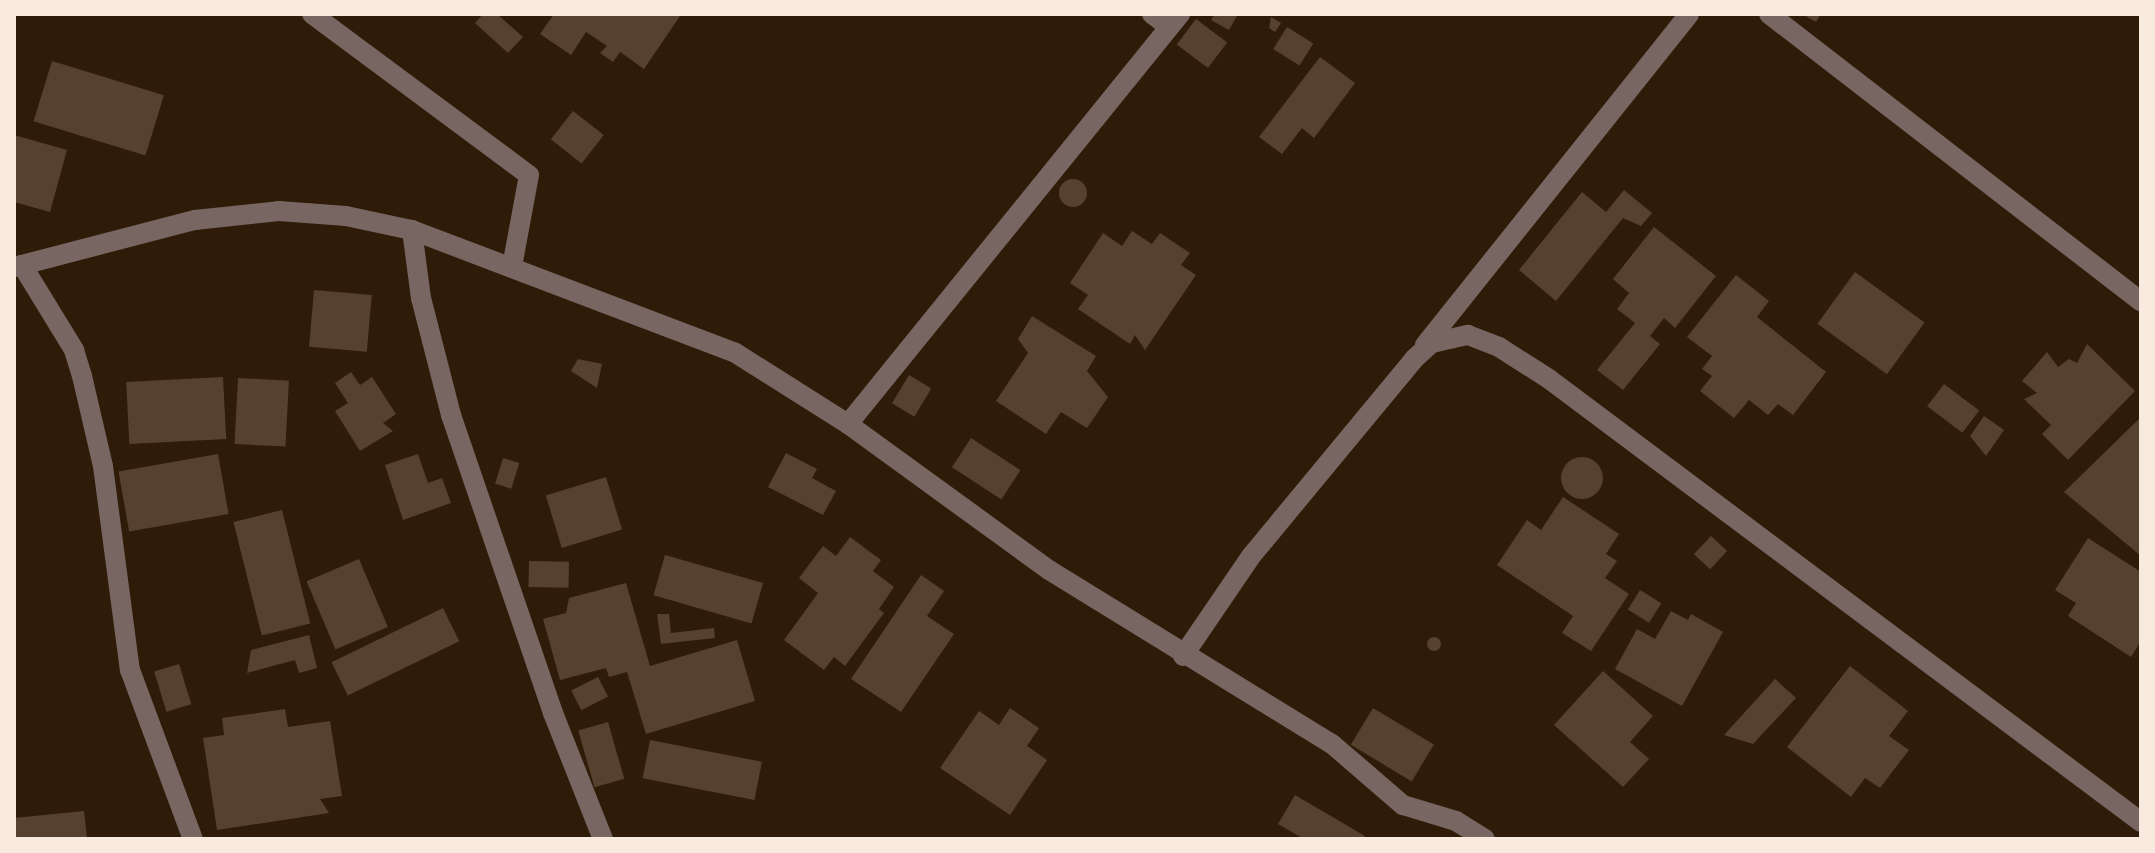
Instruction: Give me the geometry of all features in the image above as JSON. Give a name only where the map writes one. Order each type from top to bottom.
[{"type":"street","points":[[312,14],[529,175],[512,267]]},
{"type":"street","points":[[848,424],[1175,21],[1152,14]]},
{"type":"street","points":[[1183,656],[1252,555],[1414,359],[1689,14]]},
{"type":"street","points":[[1769,14],[2141,301]]},
{"type":"street","points":[[193,839],[130,670],[103,466],[78,363],[18,266],[195,220],[279,211],[346,216],[412,230],[734,352],[848,424],[1049,570],[1183,656],[1332,744],[1403,805],[1455,830],[1485,839]]},
{"type":"street","points":[[412,230],[421,298],[451,415],[553,713],[603,839]]},
{"type":"street","points":[[1414,359],[1432,343],[1468,335],[1499,347],[1549,379],[2141,822]]},
{"type":"building","points":[[483,14],[497,14],[523,37],[508,53],[475,23]]},
{"type":"building","points":[[554,14],[680,16],[644,69],[620,52],[613,62],[600,53],[607,46],[586,32],[571,55],[540,34]]},
{"type":"building","points":[[1215,14],[1238,14],[1229,30],[1211,20]]},
{"type":"building","points":[[1802,14],[1821,14],[1816,22]]},
{"type":"building","points":[[1271,17],[1281,23],[1275,32],[1269,28]]},
{"type":"building","points":[[1196,19],[1227,42],[1208,68],[1177,45]]},
{"type":"building","points":[[1287,27],[1313,43],[1300,65],[1273,49]]},
{"type":"building","points":[[1320,57],[1355,83],[1314,138],[1302,128],[1282,154],[1259,137]]},
{"type":"building","points":[[52,61],[164,95],[145,155],[34,121]]},
{"type":"building","points":[[573,111],[604,135],[582,163],[551,139]]},
{"type":"building","points":[[14,135],[67,150],[50,212],[14,202]]},
{"type":"building","points":[[1073,179],[1083,183],[1087,193],[1083,203],[1073,207],[1063,203],[1059,193],[1063,183]]},
{"type":"building","points":[[1624,190],[1652,213],[1641,226],[1623,218],[1556,301],[1519,270],[1582,192],[1606,212]]},
{"type":"building","points":[[1654,227],[1716,276],[1675,328],[1664,318],[1650,336],[1660,344],[1623,390],[1597,370],[1635,323],[1617,309],[1629,293],[1613,279]]},
{"type":"building","points":[[1132,231],[1152,244],[1160,233],[1190,253],[1181,265],[1196,275],[1145,350],[1135,335],[1130,344],[1078,309],[1088,295],[1070,283],[1103,233],[1122,246]]},
{"type":"building","points":[[1855,272],[1925,323],[1887,374],[1817,324]]},
{"type":"building","points":[[1736,275],[1769,301],[1757,317],[1826,372],[1793,415],[1778,404],[1768,415],[1749,400],[1734,418],[1700,391],[1712,376],[1702,369],[1712,356],[1687,337]]},
{"type":"building","points":[[314,290],[372,295],[367,352],[309,347]]},
{"type":"building","points":[[1032,316],[1096,356],[1087,371],[1108,397],[1087,428],[1061,412],[1046,434],[996,401],[1028,353],[1018,339]]},
{"type":"building","points":[[2087,344],[2135,391],[2068,460],[2042,434],[2051,425],[2024,399],[2037,393],[2022,381],[2047,352],[2058,367],[2069,359],[2077,363]]},
{"type":"building","points":[[578,359],[602,364],[597,388],[571,371]]},
{"type":"building","points":[[351,372],[360,385],[372,377],[396,414],[383,423],[393,431],[360,451],[335,411],[348,403],[335,383]]},
{"type":"building","points":[[909,375],[931,388],[914,417],[892,403]]},
{"type":"building","points":[[223,377],[226,439],[129,444],[126,382]]},
{"type":"building","points":[[238,378],[289,381],[285,447],[235,444]]},
{"type":"building","points":[[1944,384],[1979,410],[1962,433],[1927,406]]},
{"type":"building","points":[[1984,416],[2004,430],[1986,456],[1970,436]]},
{"type":"building","points":[[2141,417],[2141,556],[2064,492]]},
{"type":"building","points":[[971,438],[1020,470],[1001,499],[952,467]]},
{"type":"building","points":[[786,453],[817,469],[812,478],[836,491],[823,515],[768,487]]},
{"type":"building","points":[[218,454],[229,514],[129,532],[119,472]]},
{"type":"building","points":[[418,454],[428,483],[442,478],[451,503],[403,520],[385,465]]},
{"type":"building","points":[[1582,457],[1597,463],[1603,478],[1597,493],[1582,499],[1567,493],[1561,478],[1567,463]]},
{"type":"building","points":[[503,458],[519,463],[511,489],[495,484]]},
{"type":"building","points":[[606,477],[622,530],[562,548],[546,495]]},
{"type":"building","points":[[1563,497],[1619,534],[1606,554],[1617,561],[1605,578],[1629,594],[1591,651],[1562,633],[1573,616],[1497,565],[1527,520],[1541,530]]},
{"type":"building","points":[[282,510],[310,624],[262,636],[233,522]]},
{"type":"building","points":[[1711,536],[1727,551],[1710,569],[1694,554]]},
{"type":"building","points":[[850,537],[881,560],[873,571],[894,587],[879,609],[884,613],[845,666],[834,657],[824,670],[784,640],[818,593],[799,578],[823,546],[836,556]]},
{"type":"building","points":[[2088,538],[2141,572],[2141,641],[2131,657],[2068,616],[2076,603],[2055,590]]},
{"type":"building","points":[[665,555],[763,583],[751,623],[653,595]]},
{"type":"building","points":[[359,559],[388,627],[335,649],[307,581]]},
{"type":"building","points":[[529,561],[569,562],[569,588],[529,587]]},
{"type":"building","points":[[921,575],[944,591],[927,616],[954,634],[901,712],[851,679]]},
{"type":"building","points":[[626,583],[650,666],[737,640],[755,701],[646,734],[627,672],[609,677],[606,668],[560,680],[543,619],[566,613],[569,598]]},
{"type":"building","points":[[1640,590],[1661,603],[1649,623],[1628,610]]},
{"type":"building","points":[[443,608],[459,641],[348,696],[332,662]]},
{"type":"building","points":[[1671,611],[1688,620],[1691,614],[1723,632],[1682,706],[1615,669],[1637,629],[1655,639]]},
{"type":"building","points":[[657,614],[669,614],[671,633],[714,628],[715,638],[661,644]]},
{"type":"building","points":[[309,635],[317,668],[299,673],[295,660],[247,673],[251,650]]},
{"type":"building","points":[[1434,637],[1441,644],[1434,651],[1427,644]]},
{"type":"building","points":[[179,664],[191,704],[166,712],[154,672]]},
{"type":"building","points":[[1850,666],[1908,711],[1889,736],[1909,750],[1880,788],[1865,778],[1851,797],[1787,747]]},
{"type":"building","points":[[1603,671],[1653,716],[1630,742],[1649,759],[1623,787],[1554,725]]},
{"type":"building","points":[[598,677],[608,697],[581,710],[571,691]]},
{"type":"building","points":[[1775,679],[1796,698],[1753,744],[1724,735]]},
{"type":"building","points":[[1010,708],[1039,728],[1027,746],[1047,760],[1010,815],[940,768],[979,711],[999,725]]},
{"type":"building","points":[[1373,708],[1434,745],[1412,781],[1351,745]]},
{"type":"building","points":[[285,709],[288,727],[330,721],[342,796],[320,799],[329,813],[217,830],[203,738],[224,735],[222,718]]},
{"type":"building","points":[[608,722],[624,779],[594,787],[578,731]]},
{"type":"building","points":[[650,740],[762,762],[754,800],[643,778]]},
{"type":"building","points":[[1295,795],[1365,836],[1364,839],[1304,839],[1278,824]]},
{"type":"building","points":[[84,811],[87,839],[14,839],[14,818]]}]
